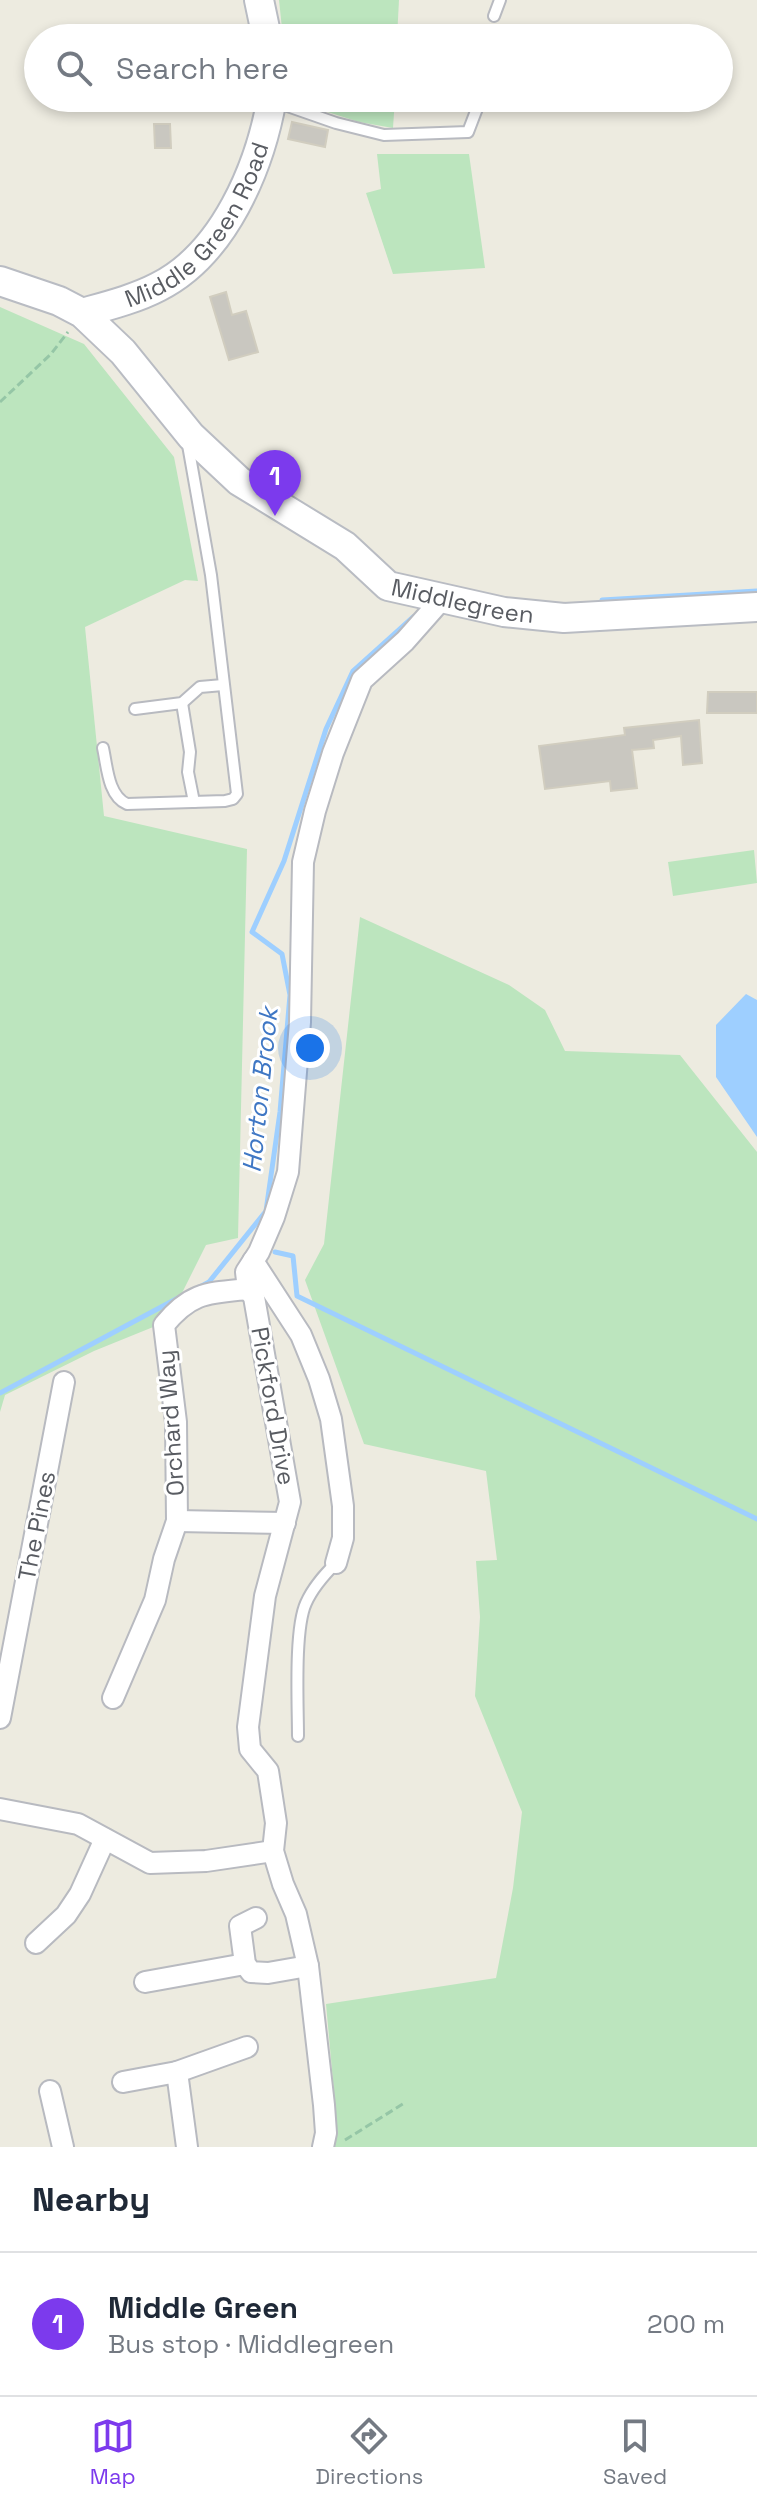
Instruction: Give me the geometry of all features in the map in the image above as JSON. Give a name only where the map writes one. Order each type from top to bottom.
[{"type":"street","points":[[259,0],[264,24]]},
{"type":"street","name":"Middle Green Road","points":[[82,313],[158,287],[192,264],[221,228],[242,193],[269,112]]},
{"type":"street","name":"Middlegreen","points":[[0,281],[59,301],[82,313],[123,352],[184,427],[239,481],[345,546],[388,586],[504,612],[564,618],[757,607]]},
{"type":"street","points":[[336,1563],[343,1538],[343,1506],[331,1419],[319,1379],[301,1335],[249,1274],[274,1217],[288,1172],[300,1022],[303,862],[315,811],[333,753],[362,680],[405,641],[443,598]]},
{"type":"street","name":"Orchard Way","points":[[113,1698],[155,1600],[177,1521],[176,1422],[164,1325],[178,1308],[249,1274]]},
{"type":"street","name":"Pickford Drive","points":[[249,1274],[290,1502],[265,1596],[248,1727],[250,1749],[268,1771],[276,1823],[273,1851],[296,1914],[308,1966],[325,2119],[323,2147]]},
{"type":"street","name":"The Pines","points":[[0,1718],[64,1382]]},
{"type":"street","name":"Orchard Way","points":[[177,1521],[285,1523]]},
{"type":"street","points":[[0,1809],[78,1824],[150,1863],[206,1861],[273,1851]]},
{"type":"street","points":[[36,1943],[66,1915],[80,1894],[105,1839]]},
{"type":"street","points":[[256,1918],[240,1926],[245,1964],[251,1972],[268,1973],[308,1966]]},
{"type":"street","points":[[145,1982],[245,1964]]},
{"type":"street","points":[[123,2082],[177,2072],[247,2047]]},
{"type":"street","points":[[177,2072],[187,2147]]},
{"type":"street","points":[[50,2091],[63,2147]]},
{"type":"lane","points":[[494,16],[500,0]]},
{"type":"lane","points":[[305,112],[384,135],[468,132],[476,112]]},
{"type":"lane","points":[[103,748],[111,785],[121,802],[225,801],[237,794],[211,575],[184,427]]},
{"type":"lane","points":[[135,709],[182,703],[200,687],[223,685]]},
{"type":"lane","points":[[182,703],[194,802]]},
{"type":"lane","points":[[298,1736],[297,1677],[304,1607],[313,1590],[336,1563]]},
{"type":"path","points":[[0,402],[51,354],[82,313]]},
{"type":"path","points":[[334,2147],[406,2102]]},
{"type":"green space","points":[[279,0],[399,0],[398,24],[282,24]]},
{"type":"green space","points":[[328,112],[394,112],[393,128]]},
{"type":"green space","points":[[377,154],[469,154],[485,268],[393,274],[366,193],[381,189]]},
{"type":"green space","points":[[0,307],[84,344],[174,457],[198,581],[185,580],[85,627],[104,816],[247,849],[238,1238],[206,1245],[168,1321],[94,1351],[5,1395],[0,1412]]},
{"type":"green space","points":[[754,850],[757,883],[673,896],[668,862]]},
{"type":"green space","points":[[360,917],[509,985],[545,1010],[565,1051],[680,1055],[757,1152],[757,2147],[331,2147],[335,2103],[326,2004],[496,1978],[513,1888],[522,1812],[475,1696],[480,1617],[476,1561],[497,1560],[486,1471],[364,1444],[305,1280],[324,1244]]},
{"type":"water","points":[[746,994],[757,1000],[757,1137],[716,1077],[716,1025]]},
{"type":"building","points":[[292,122],[328,130],[325,147],[288,139]]},
{"type":"building","points":[[154,124],[170,124],[171,148],[155,148]]},
{"type":"building","points":[[226,292],[232,315],[246,311],[258,352],[229,360],[210,297]]},
{"type":"building","points":[[708,692],[757,692],[757,713],[707,713]]},
{"type":"building","points":[[699,720],[702,763],[683,765],[681,736],[653,740],[654,748],[632,750],[637,788],[611,791],[610,781],[545,789],[539,746],[625,735],[624,728]]},
{"type":"waterway","name":"Horton Brook","points":[[602,600],[757,591]]},
{"type":"waterway","name":"Horton Brook","points":[[198,1288],[209,1282],[266,1211],[280,1112],[290,995],[282,954],[252,932],[284,861],[326,729],[353,671],[413,617]]},
{"type":"waterway","points":[[275,1252],[293,1256],[297,1296],[757,1519]]},
{"type":"waterway","name":"Horton Brook","points":[[0,1393],[178,1298]]},
{"type":"place","name":"Middle Green","points":[[275,516]]}]
